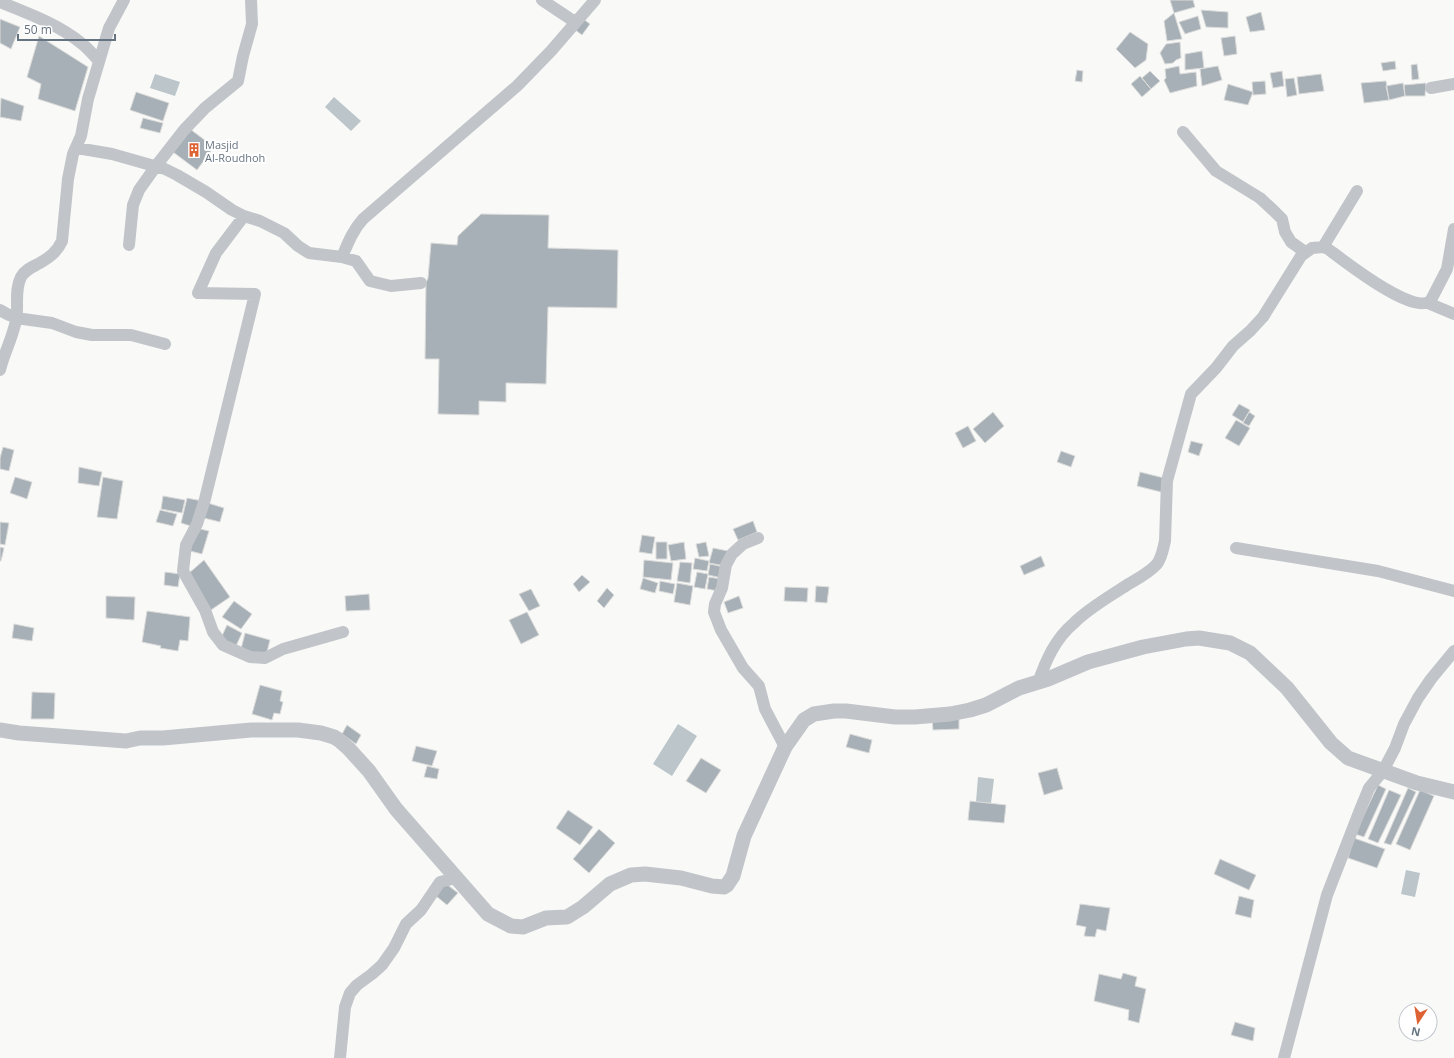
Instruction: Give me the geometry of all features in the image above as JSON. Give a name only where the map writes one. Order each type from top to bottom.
[{"type":"street","points":[[0,370],[12,339],[16,318],[16,301],[22,276],[29,269],[54,253],[62,241],[68,179],[73,154],[77,148],[81,136],[88,99],[109,28],[124,0]]},
{"type":"street","points":[[129,245],[134,205],[139,190],[156,166],[198,115],[238,81],[252,24],[251,0]]},
{"type":"street","points":[[542,0],[575,22]]},
{"type":"street","points":[[342,257],[350,237],[363,219],[517,86],[547,56],[595,0]]},
{"type":"street","points":[[0,2],[60,29],[82,43],[99,61]]},
{"type":"street","points":[[1432,88],[1454,84]]},
{"type":"street","points":[[1183,132],[1216,171],[1260,198],[1274,211],[1282,219],[1285,232],[1291,242],[1305,252]]},
{"type":"street","points":[[77,148],[112,154],[156,166],[177,175],[206,192],[214,200],[244,216],[260,221],[284,233],[298,246],[309,253],[342,257],[356,261],[370,281],[391,286],[421,283]]},
{"type":"street","points":[[1323,247],[1357,191]]},
{"type":"street","points":[[244,216],[216,253],[198,293],[254,294],[206,499],[197,524],[186,545],[183,571],[205,610],[213,632],[223,645],[250,656],[265,658],[283,649],[343,632]]},
{"type":"street","points":[[1428,303],[1437,289],[1446,269],[1454,229]]},
{"type":"street","points":[[1038,683],[1050,652],[1074,623],[1104,600],[1150,571],[1156,564],[1162,554],[1165,541],[1167,481],[1191,394],[1216,368],[1233,346],[1250,331],[1263,316],[1278,295],[1288,274],[1305,252],[1312,248],[1323,247],[1328,249],[1378,286],[1420,304],[1428,303],[1454,314]]},
{"type":"street","points":[[0,310],[16,318],[52,323],[76,332],[92,335],[131,335],[165,344]]},
{"type":"street","points":[[758,538],[743,544],[732,554],[726,565],[722,588],[715,604],[714,612],[721,630],[743,668],[759,686],[765,709],[785,747]]},
{"type":"street","points":[[1236,548],[1378,571],[1454,591]]},
{"type":"street","points":[[0,730],[18,733],[126,741],[140,738],[163,738],[251,730],[298,730],[321,733],[334,737],[349,749],[369,771],[396,809],[488,914],[511,926],[523,927],[546,918],[567,917],[583,907],[610,884],[631,875],[645,874],[667,876],[701,884],[724,887],[730,882],[744,836],[785,747],[804,720],[814,714],[846,711],[895,717],[915,717],[950,714],[986,705],[1018,688],[1038,683],[1088,662],[1143,647],[1199,638],[1230,643],[1250,653],[1287,688],[1331,744],[1356,762],[1417,783],[1454,792]]},
{"type":"street","points":[[1284,1058],[1327,896],[1369,788],[1383,771],[1395,748],[1404,724],[1418,698],[1431,679],[1454,651]]},
{"type":"street","points":[[340,1058],[345,1007],[350,993],[357,985],[382,965],[394,948],[406,924],[421,910],[440,882],[456,878]]},
{"type":"shaded area","points":[[155,74],[180,82],[175,96],[150,88]]},
{"type":"shaded area","points":[[334,97],[361,121],[351,131],[325,107]]},
{"type":"shaded area","points":[[678,724],[697,736],[672,776],[653,764]]},
{"type":"shaded area","points":[[978,777],[994,779],[991,803],[976,802]]},
{"type":"shaded area","points":[[1406,870],[1420,873],[1415,897],[1401,894]]},
{"type":"building","points":[[1170,0],[1193,0],[1195,7],[1174,13]]},
{"type":"building","points":[[1201,10],[1228,12],[1228,28],[1206,27]]},
{"type":"building","points":[[1261,12],[1265,30],[1250,32],[1246,17]]},
{"type":"building","points":[[1174,13],[1182,39],[1167,41],[1164,21]]},
{"type":"building","points":[[1198,16],[1201,29],[1185,34],[1179,22]]},
{"type":"building","points":[[582,18],[590,24],[582,35],[574,29]]},
{"type":"building","points":[[0,19],[20,27],[11,49],[0,43]]},
{"type":"building","points":[[1130,32],[1148,44],[1146,60],[1135,68],[1116,49]]},
{"type":"building","points":[[39,36],[88,67],[75,111],[38,99],[41,84],[27,77]]},
{"type":"building","points":[[1235,36],[1237,54],[1224,56],[1221,38]]},
{"type":"building","points":[[1180,42],[1181,58],[1173,63],[1165,64],[1160,53],[1166,44]]},
{"type":"building","points":[[1202,51],[1204,68],[1185,70],[1185,54]]},
{"type":"building","points":[[1395,61],[1396,69],[1383,71],[1381,63]]},
{"type":"building","points":[[1417,64],[1419,79],[1412,80],[1411,65]]},
{"type":"building","points":[[1179,66],[1180,74],[1196,72],[1197,86],[1170,93],[1164,80],[1166,78],[1165,69]]},
{"type":"building","points":[[1218,66],[1222,80],[1202,86],[1200,69]]},
{"type":"building","points":[[1077,70],[1083,71],[1082,82],[1075,81]]},
{"type":"building","points":[[1150,71],[1160,81],[1151,89],[1142,78]]},
{"type":"building","points":[[1282,71],[1284,86],[1273,88],[1270,73]]},
{"type":"building","points":[[1321,74],[1324,91],[1299,94],[1297,77]]},
{"type":"building","points":[[1140,76],[1151,89],[1142,97],[1131,84]]},
{"type":"building","points":[[1294,78],[1297,95],[1287,97],[1285,79]]},
{"type":"building","points":[[1265,81],[1266,94],[1253,95],[1252,82]]},
{"type":"building","points":[[1386,81],[1389,100],[1364,103],[1361,83]]},
{"type":"building","points":[[1403,83],[1405,96],[1389,100],[1386,86]]},
{"type":"building","points":[[1426,83],[1425,96],[1405,96],[1404,85]]},
{"type":"building","points":[[1228,84],[1253,92],[1248,105],[1224,100]]},
{"type":"building","points":[[136,92],[169,103],[163,121],[130,110]]},
{"type":"building","points":[[1,98],[24,106],[21,121],[0,117]]},
{"type":"building","points":[[143,118],[163,123],[160,133],[140,128]]},
{"type":"building","name":"Masjid Al-Roudhoh","points":[[190,129],[214,147],[197,170],[173,152]]},
{"type":"building","points":[[481,214],[549,215],[548,248],[618,250],[617,308],[548,307],[546,384],[506,383],[506,402],[479,401],[479,415],[438,414],[439,359],[425,359],[426,283],[428,278],[431,243],[457,245],[458,236]]},
{"type":"building","points":[[1239,404],[1250,410],[1243,422],[1232,415]]},
{"type":"building","points":[[993,412],[1004,426],[985,443],[973,429]]},
{"type":"building","points":[[1249,412],[1255,416],[1249,426],[1243,423]]},
{"type":"building","points":[[1236,420],[1250,428],[1239,446],[1225,438]]},
{"type":"building","points":[[968,426],[976,441],[963,448],[955,433]]},
{"type":"building","points":[[1191,441],[1203,444],[1199,456],[1188,452]]},
{"type":"building","points":[[3,447],[14,450],[9,471],[0,469],[0,458]]},
{"type":"building","points":[[1061,451],[1075,456],[1071,467],[1057,462]]},
{"type":"building","points":[[79,467],[102,472],[99,486],[78,483]]},
{"type":"building","points":[[1140,472],[1164,478],[1161,492],[1137,486]]},
{"type":"building","points":[[15,477],[32,482],[27,499],[10,493]]},
{"type":"building","points":[[103,477],[123,481],[117,519],[97,517]]},
{"type":"building","points":[[163,496],[185,500],[182,513],[161,509]]},
{"type":"building","points":[[187,498],[202,501],[194,527],[181,523]]},
{"type":"building","points":[[208,503],[224,508],[220,522],[204,518]]},
{"type":"building","points":[[160,510],[177,514],[173,526],[156,522]]},
{"type":"building","points":[[753,521],[757,532],[738,540],[733,529]]},
{"type":"building","points":[[0,522],[9,523],[5,545],[0,544]]},
{"type":"building","points":[[196,528],[209,531],[202,554],[190,551]]},
{"type":"building","points":[[642,535],[655,537],[652,554],[639,552]]},
{"type":"building","points":[[656,542],[667,542],[667,559],[656,559]]},
{"type":"building","points":[[684,542],[686,559],[671,561],[668,545]]},
{"type":"building","points":[[706,542],[709,556],[699,557],[696,544]]},
{"type":"building","points":[[0,547],[4,548],[1,561],[0,561]]},
{"type":"building","points":[[713,548],[728,551],[725,566],[709,563]]},
{"type":"building","points":[[1041,556],[1045,566],[1024,575],[1020,566]]},
{"type":"building","points":[[695,558],[709,561],[707,571],[693,569]]},
{"type":"building","points":[[204,560],[230,597],[211,610],[188,574]]},
{"type":"building","points":[[644,560],[673,563],[671,580],[643,577]]},
{"type":"building","points":[[680,562],[692,563],[690,583],[677,581]]},
{"type":"building","points":[[710,564],[724,567],[722,578],[708,575]]},
{"type":"building","points":[[165,572],[180,574],[178,587],[164,585]]},
{"type":"building","points":[[697,572],[708,574],[705,589],[694,587]]},
{"type":"building","points":[[582,575],[590,582],[579,592],[573,584]]},
{"type":"building","points":[[709,577],[721,579],[718,591],[707,589]]},
{"type":"building","points":[[643,578],[658,583],[655,593],[640,589]]},
{"type":"building","points":[[660,581],[675,584],[673,594],[659,591]]},
{"type":"building","points":[[677,583],[693,586],[690,605],[674,602]]},
{"type":"building","points":[[816,586],[829,587],[827,603],[815,602]]},
{"type":"building","points":[[785,587],[808,588],[807,602],[784,601]]},
{"type":"building","points":[[607,588],[614,595],[604,608],[597,601]]},
{"type":"building","points":[[531,589],[540,606],[529,611],[519,594]]},
{"type":"building","points":[[369,594],[370,610],[346,611],[345,596]]},
{"type":"building","points":[[106,596],[135,597],[134,620],[106,618]]},
{"type":"building","points":[[739,596],[743,608],[728,613],[724,602]]},
{"type":"building","points":[[234,601],[252,614],[241,629],[222,617]]},
{"type":"building","points":[[147,611],[190,617],[188,641],[180,640],[178,651],[160,648],[161,646],[142,642]]},
{"type":"building","points":[[527,612],[539,635],[521,644],[509,620]]},
{"type":"building","points":[[14,624],[34,628],[32,641],[12,638]]},
{"type":"building","points":[[227,625],[242,633],[236,646],[221,638]]},
{"type":"building","points":[[245,633],[270,640],[266,656],[241,649]]},
{"type":"building","points":[[260,685],[282,691],[280,701],[283,702],[280,714],[274,713],[272,720],[252,714]]},
{"type":"building","points":[[32,692],[55,693],[54,719],[31,719]]},
{"type":"building","points":[[959,717],[959,729],[933,730],[932,719]]},
{"type":"building","points":[[347,725],[361,735],[356,744],[342,734]]},
{"type":"building","points":[[850,734],[872,740],[869,753],[846,747]]},
{"type":"building","points":[[416,746],[437,751],[432,766],[412,761]]},
{"type":"building","points":[[701,758],[721,770],[706,793],[686,781]]},
{"type":"building","points":[[427,766],[439,769],[437,779],[424,777]]},
{"type":"building","points":[[1057,768],[1063,789],[1044,795],[1038,773]]},
{"type":"building","points":[[1378,785],[1386,789],[1364,837],[1355,834]]},
{"type":"building","points":[[1408,788],[1416,792],[1391,845],[1384,843]]},
{"type":"building","points":[[1389,790],[1401,795],[1378,843],[1368,839]]},
{"type":"building","points":[[1420,790],[1434,796],[1410,850],[1396,844]]},
{"type":"building","points":[[970,801],[1006,805],[1004,823],[968,820]]},
{"type":"building","points":[[568,810],[593,827],[580,845],[556,828]]},
{"type":"building","points":[[599,829],[615,843],[589,873],[573,859]]},
{"type":"building","points":[[1354,838],[1385,849],[1377,868],[1348,858]]},
{"type":"building","points":[[1220,859],[1256,875],[1249,890],[1214,874]]},
{"type":"building","points":[[445,883],[458,893],[447,905],[436,896]]},
{"type":"building","points":[[1239,896],[1254,900],[1251,918],[1235,914]]},
{"type":"building","points":[[1080,904],[1110,908],[1106,931],[1097,929],[1095,937],[1084,936],[1086,927],[1076,925]]},
{"type":"building","points":[[1123,973],[1137,977],[1135,986],[1146,989],[1139,1023],[1128,1020],[1129,1010],[1094,1001],[1099,974],[1121,979]]},
{"type":"building","points":[[1235,1022],[1255,1028],[1253,1041],[1231,1035]]},
{"type":"place","name":"Masjid Al-Roudhoh","points":[[194,150]]}]
